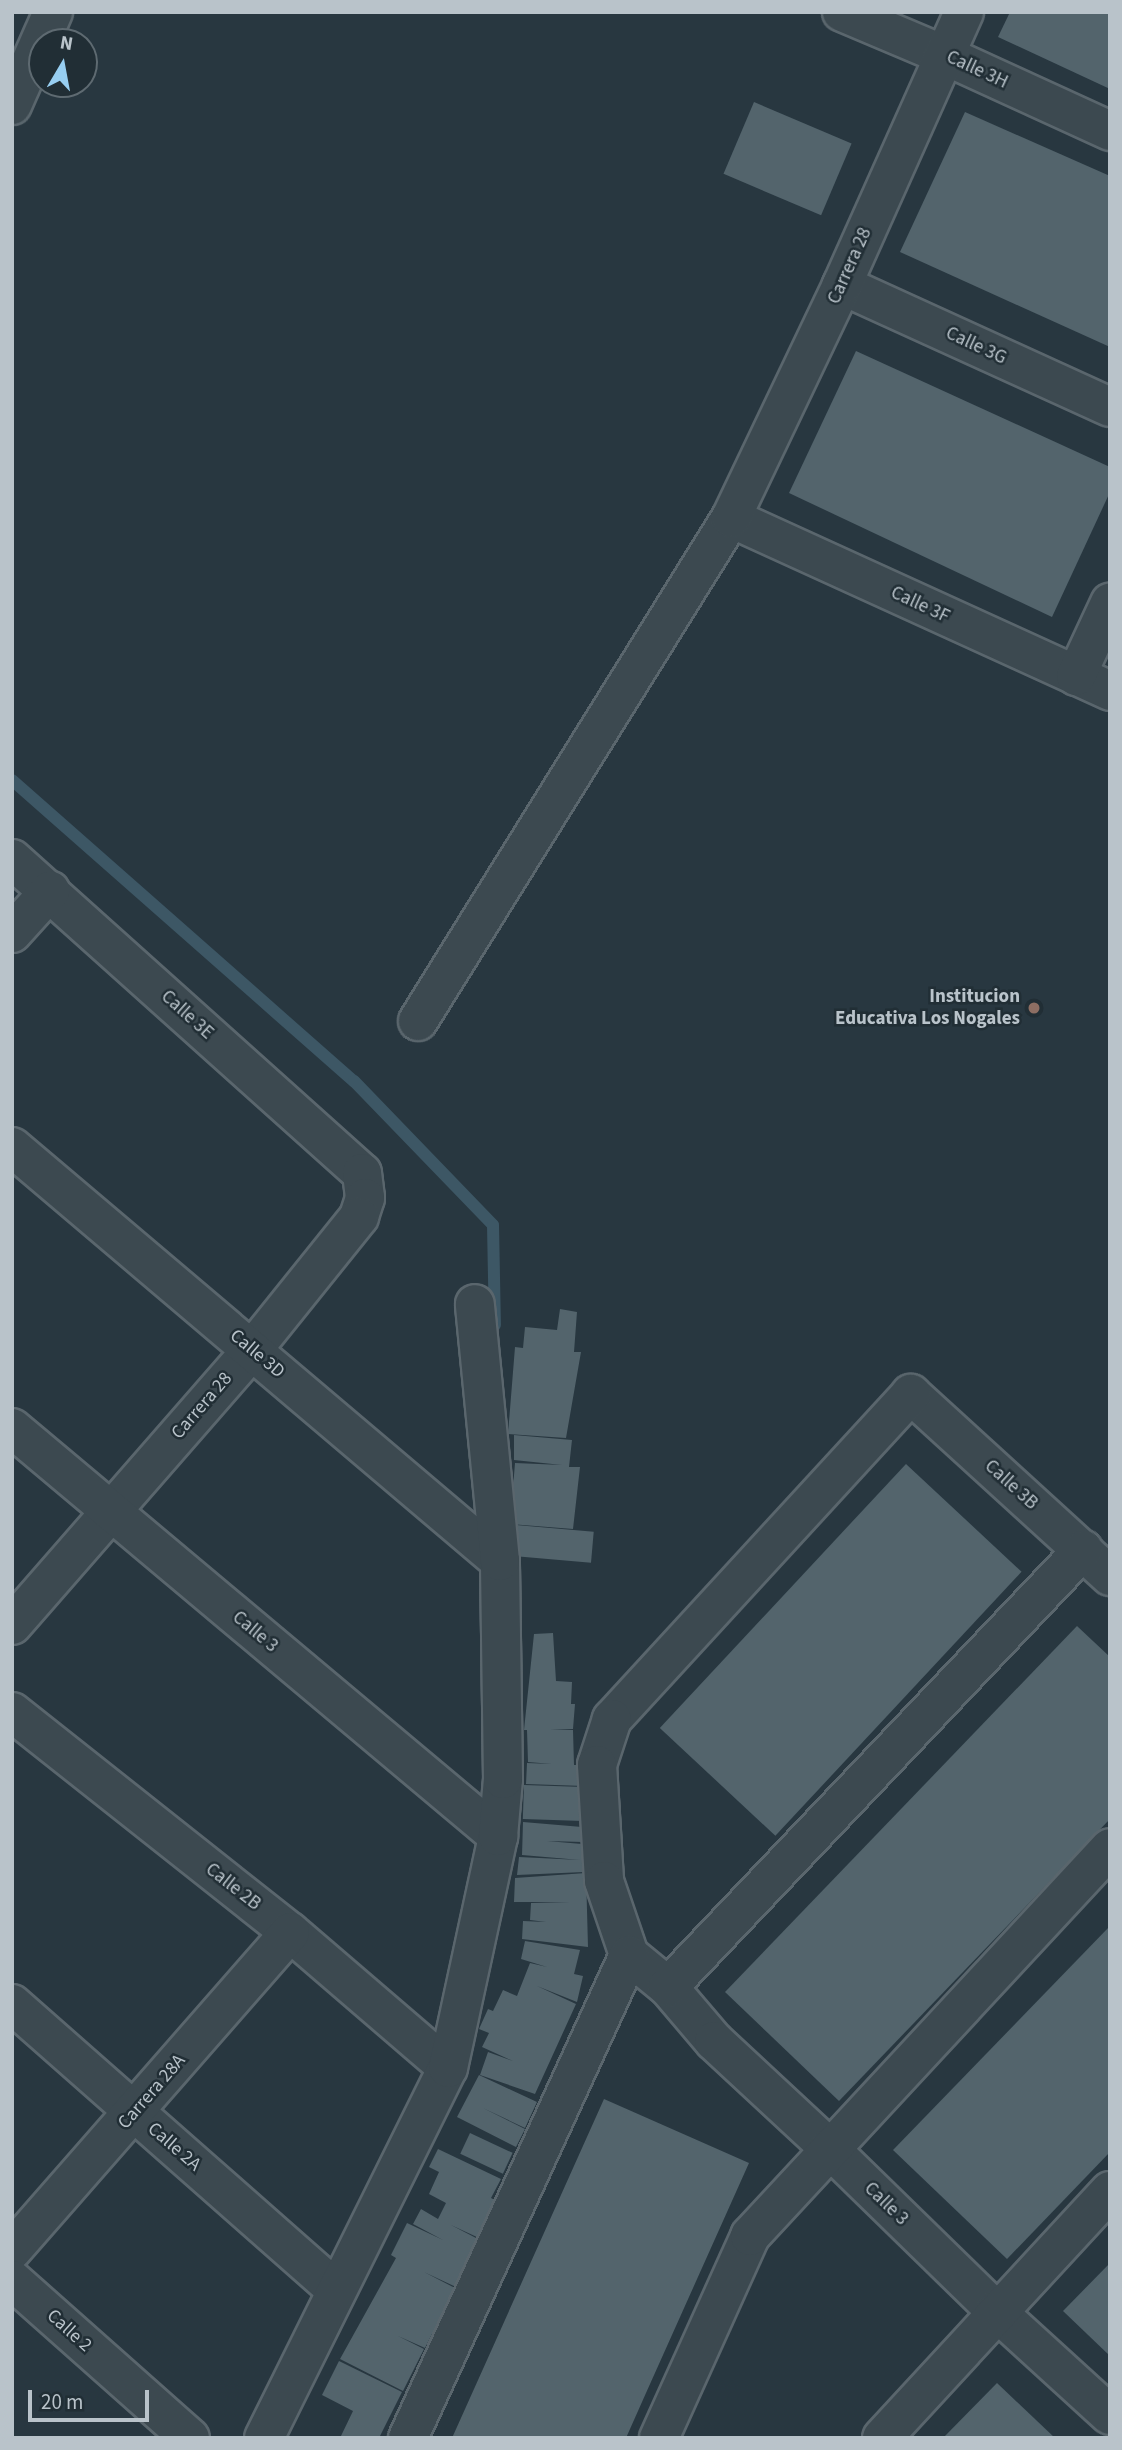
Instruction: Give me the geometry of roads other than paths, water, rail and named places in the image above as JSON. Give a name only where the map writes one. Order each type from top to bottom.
[{"type":"street","points":[[12,105],[53,12]]},
{"type":"street","name":"Calle 3H","points":[[842,12],[1110,131]]},
{"type":"street","name":"Carrera 28","points":[[418,1021],[731,518],[842,285],[964,12]]},
{"type":"street","name":"Calle 3G","points":[[842,285],[1110,407]]},
{"type":"street","name":"Calle 3F","points":[[731,518],[1093,684]]},
{"type":"street","points":[[1093,684],[1110,603]]},
{"type":"street","name":"Calle 3E","points":[[12,859],[362,1173]]},
{"type":"street","points":[[12,933],[50,891]]},
{"type":"street","name":"Calle 3D","points":[[12,1147],[500,1561]]},
{"type":"street","name":"Carrera 28","points":[[12,1625],[252,1350],[359,1217],[365,1198],[362,1173]]},
{"type":"street","points":[[264,2438],[448,2068],[498,1836],[503,1779],[500,1561],[475,1304]]},
{"type":"street","name":"Calle 3B","points":[[629,1955],[604,1881],[597,1765],[612,1719],[911,1394],[1096,1563]]},
{"type":"street","name":"Calle 3","points":[[12,1428],[498,1836]]},
{"type":"street","points":[[668,1987],[1096,1563]]},
{"type":"street","name":"Calle 2B","points":[[12,1712],[290,1932],[448,2068]]},
{"type":"street","points":[[659,2438],[750,2236],[1110,1849]]},
{"type":"street","name":"Carrera 28A","points":[[12,2250],[290,1932]]},
{"type":"street","points":[[408,2438],[629,1955]]},
{"type":"street","name":"Calle 3","points":[[629,1955],[668,1987],[714,2040],[829,2148],[996,2312],[1110,2415]]},
{"type":"street","name":"Calle 2A","points":[[12,2004],[336,2290]]},
{"type":"street","points":[[882,2438],[1110,2192]]},
{"type":"street","name":"Calle 2","points":[[12,2280],[190,2438]]},
{"type":"waterway","points":[[12,780],[354,1081],[493,1225],[495,1325]]},
{"type":"place","name":"Institucion Educativa Los Nogales","points":[[1034,1008]]}]
